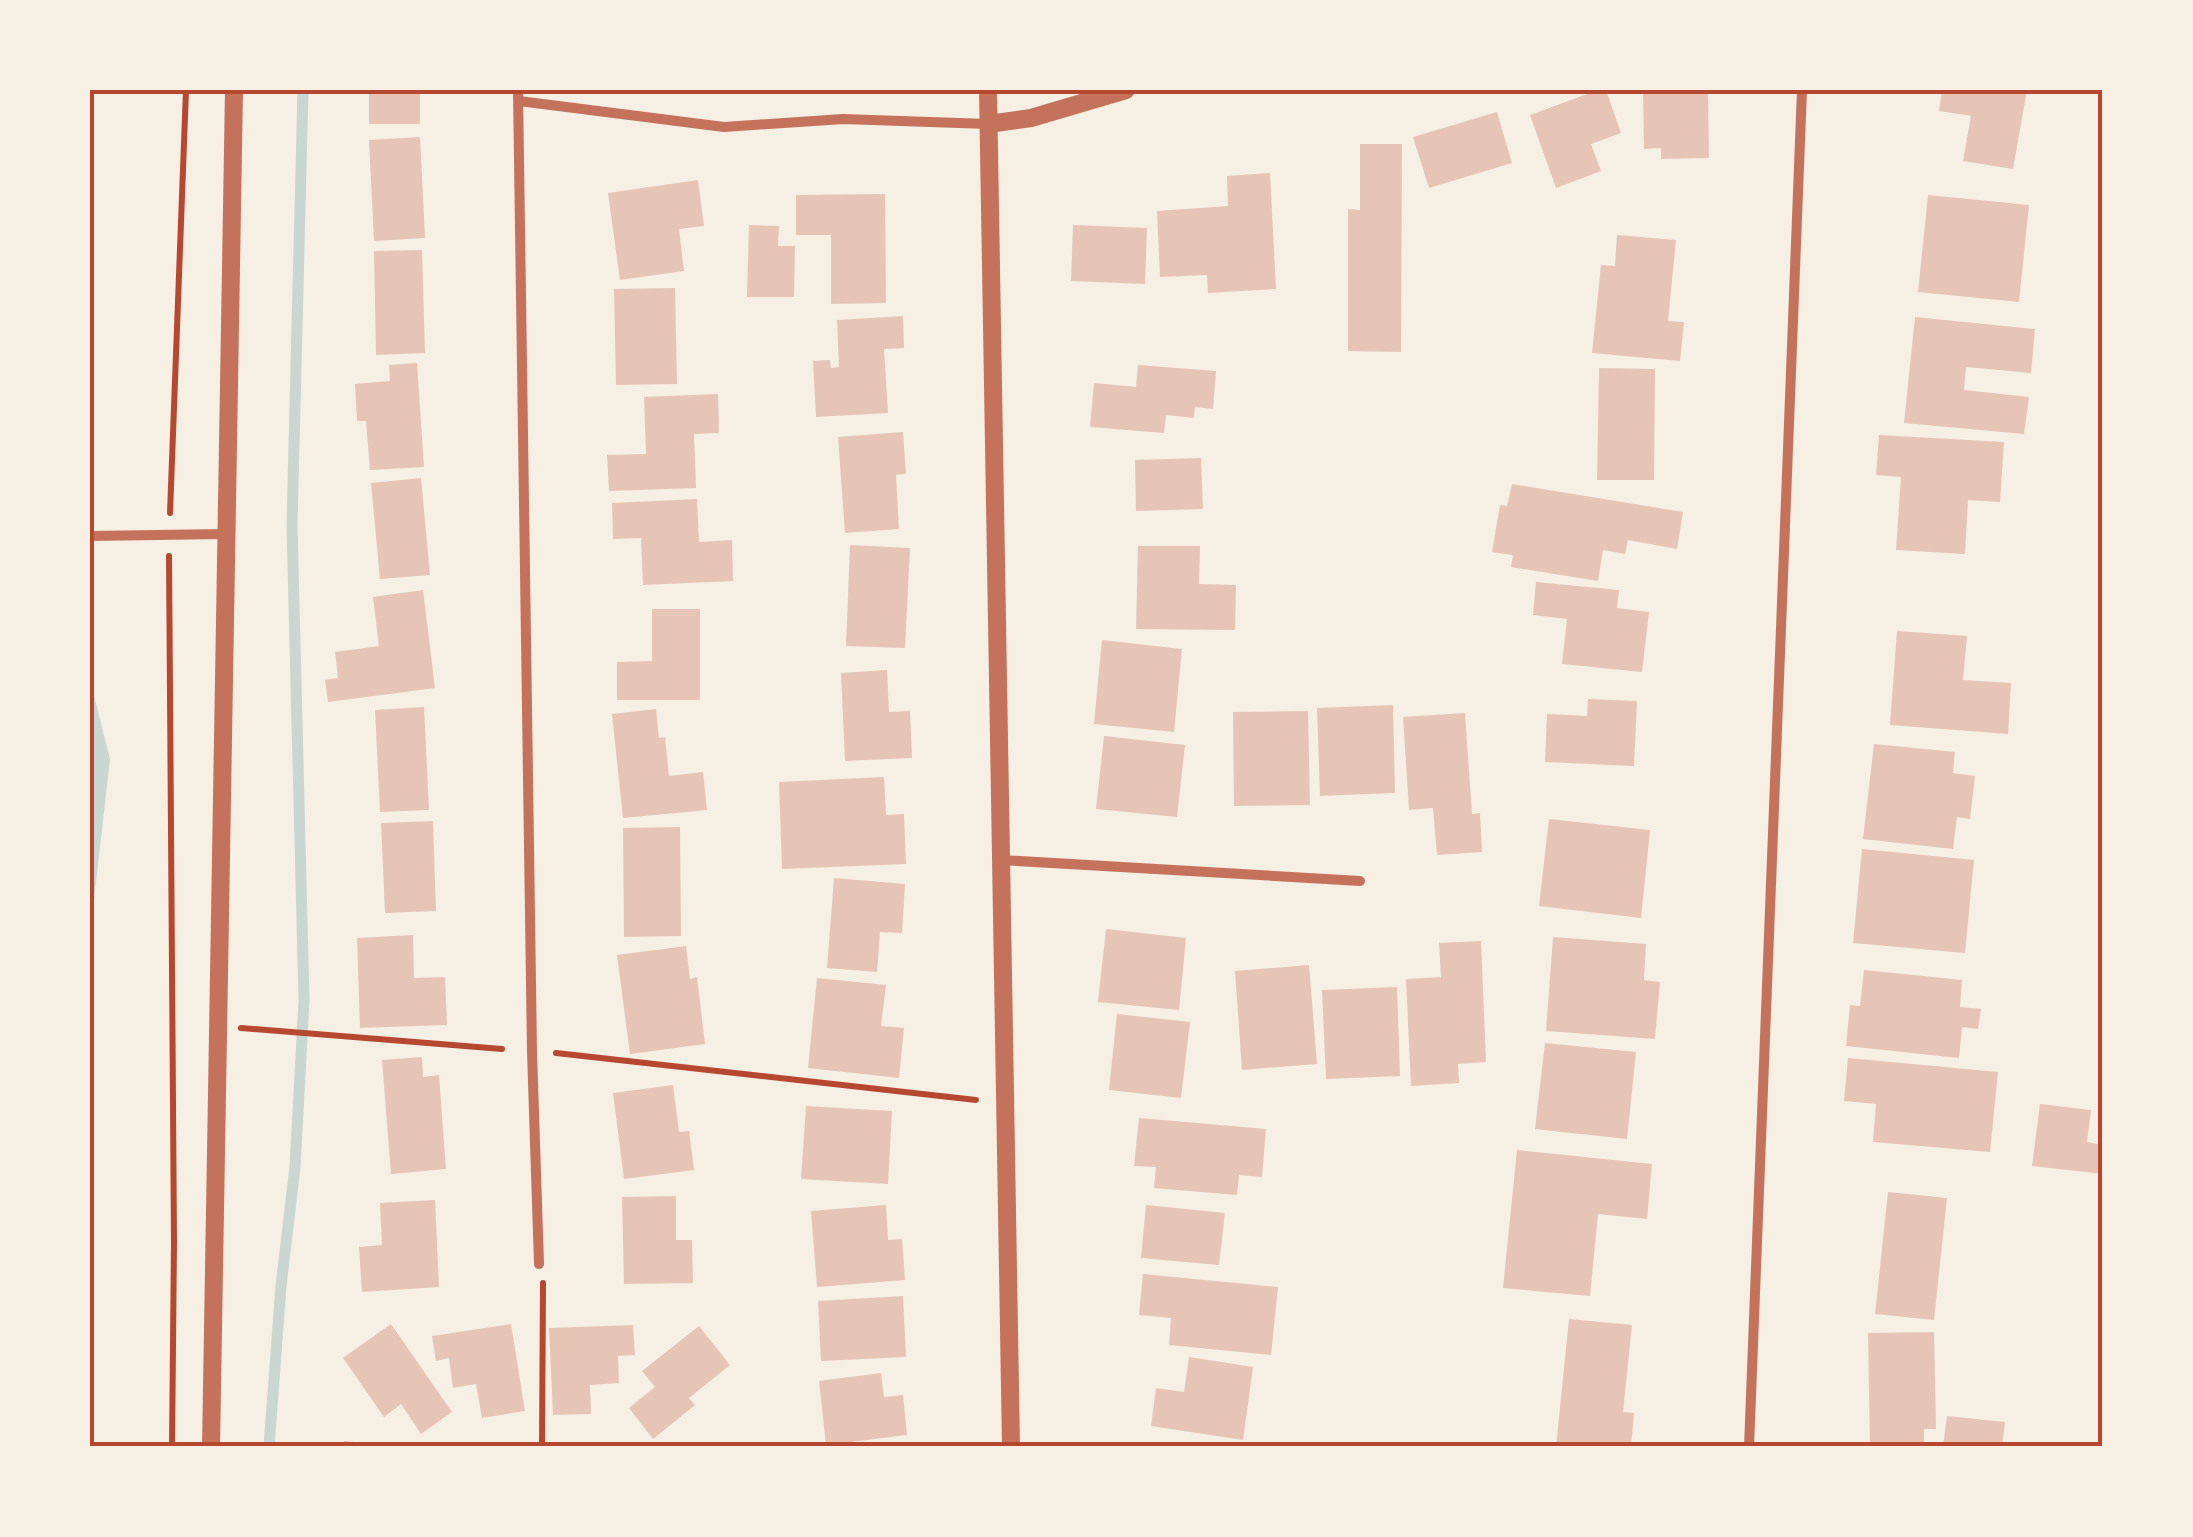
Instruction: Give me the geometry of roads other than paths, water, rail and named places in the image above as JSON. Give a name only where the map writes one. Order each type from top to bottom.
[{"type":"street","points":[[211,1447],[234,90]]},
{"type":"street","points":[[988,90],[1011,1447]]},
{"type":"street","points":[[539,1264],[532,1052],[519,96],[724,127],[843,118],[988,124],[1031,118],[1126,90]]},
{"type":"street","points":[[1749,1447],[1802,90]]},
{"type":"street","points":[[90,536],[224,534]]},
{"type":"street","points":[[1000,860],[1360,881]]},
{"type":"waterway","points":[[269,1447],[295,1167],[304,1000],[292,525],[303,90]]}]
